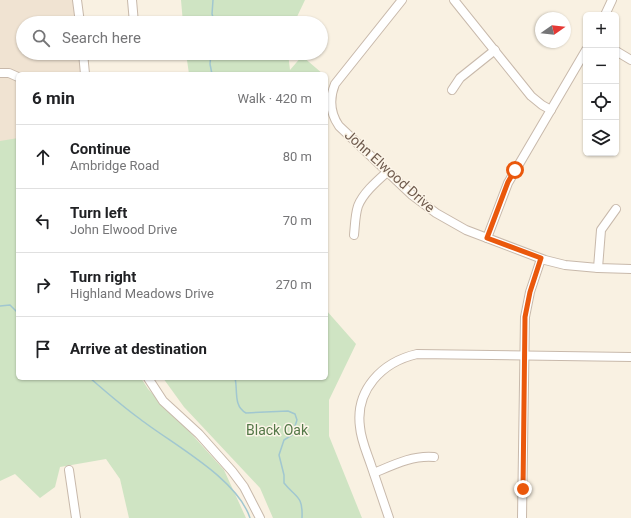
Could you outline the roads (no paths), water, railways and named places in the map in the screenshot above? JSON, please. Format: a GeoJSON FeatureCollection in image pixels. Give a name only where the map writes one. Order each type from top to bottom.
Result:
{"type":"FeatureCollection","features":[{"type":"Feature","properties":{"kind":"street"},"geometry":{"type":"LineString","coordinates":[[77,0],[79,16]]}},
{"type":"Feature","properties":{"kind":"street"},"geometry":{"type":"LineString","coordinates":[[132,0],[133,16]]}},
{"type":"Feature","properties":{"kind":"street","name":"John Elwood Drive"},"geometry":{"type":"LineString","coordinates":[[402,0],[338,79],[331,94],[332,113],[339,126],[412,195],[436,213],[466,230],[541,258],[569,266],[631,269]]}},
{"type":"Feature","properties":{"kind":"street"},"geometry":{"type":"LineString","coordinates":[[454,0],[531,96],[536,101],[551,110]]}},
{"type":"Feature","properties":{"kind":"street"},"geometry":{"type":"LineString","coordinates":[[606,12],[612,0]]}},
{"type":"Feature","properties":{"kind":"street"},"geometry":{"type":"LineString","coordinates":[[452,90],[460,78],[495,50]]}},
{"type":"Feature","properties":{"kind":"street"},"geometry":{"type":"LineString","coordinates":[[619,53],[631,60]]}},
{"type":"Feature","properties":{"kind":"street"},"geometry":{"type":"LineString","coordinates":[[487,238],[508,182],[583,55]]}},
{"type":"Feature","properties":{"kind":"street"},"geometry":{"type":"LineString","coordinates":[[84,60],[85,72]]}},
{"type":"Feature","properties":{"kind":"street"},"geometry":{"type":"LineString","coordinates":[[0,73],[9,73],[16,76]]}},
{"type":"Feature","properties":{"kind":"street"},"geometry":{"type":"LineString","coordinates":[[354,235],[356,216],[360,202],[387,172]]}},
{"type":"Feature","properties":{"kind":"street"},"geometry":{"type":"LineString","coordinates":[[598,268],[601,230],[616,209]]}},
{"type":"Feature","properties":{"kind":"street"},"geometry":{"type":"LineString","coordinates":[[522,518],[526,306],[533,279],[541,258]]}},
{"type":"Feature","properties":{"kind":"street"},"geometry":{"type":"LineString","coordinates":[[389,518],[361,435],[360,426],[360,410],[369,385],[380,372],[388,366],[406,357],[417,354],[631,357]]}},
{"type":"Feature","properties":{"kind":"street"},"geometry":{"type":"LineString","coordinates":[[149,380],[163,401],[199,434],[232,471],[244,487],[260,518]]}},
{"type":"Feature","properties":{"kind":"street"},"geometry":{"type":"LineString","coordinates":[[374,473],[412,458],[434,457]]}},
{"type":"Feature","properties":{"kind":"street"},"geometry":{"type":"LineString","coordinates":[[69,470],[76,518]]}},
{"type":"Feature","properties":{"kind":"waterway"},"geometry":{"type":"LineString","coordinates":[[213,0],[213,16]]}},
{"type":"Feature","properties":{"kind":"waterway"},"geometry":{"type":"LineString","coordinates":[[210,60],[212,72]]}},
{"type":"Feature","properties":{"kind":"waterway"},"geometry":{"type":"LineString","coordinates":[[0,306],[10,305],[16,311]]}},
{"type":"Feature","properties":{"kind":"waterway"},"geometry":{"type":"LineString","coordinates":[[92,380],[133,414],[218,476],[232,489],[243,503],[250,518]]}},
{"type":"Feature","properties":{"kind":"waterway"},"geometry":{"type":"LineString","coordinates":[[235,380],[239,406],[246,413],[288,411],[295,414],[297,420],[292,435],[284,440],[279,455],[284,475],[284,483],[300,501],[302,518]]}},
{"type":"Feature","properties":{"kind":"park label","name":"Black Oak"},"geometry":{"type":"Point","coordinates":[277,430]}}]}
